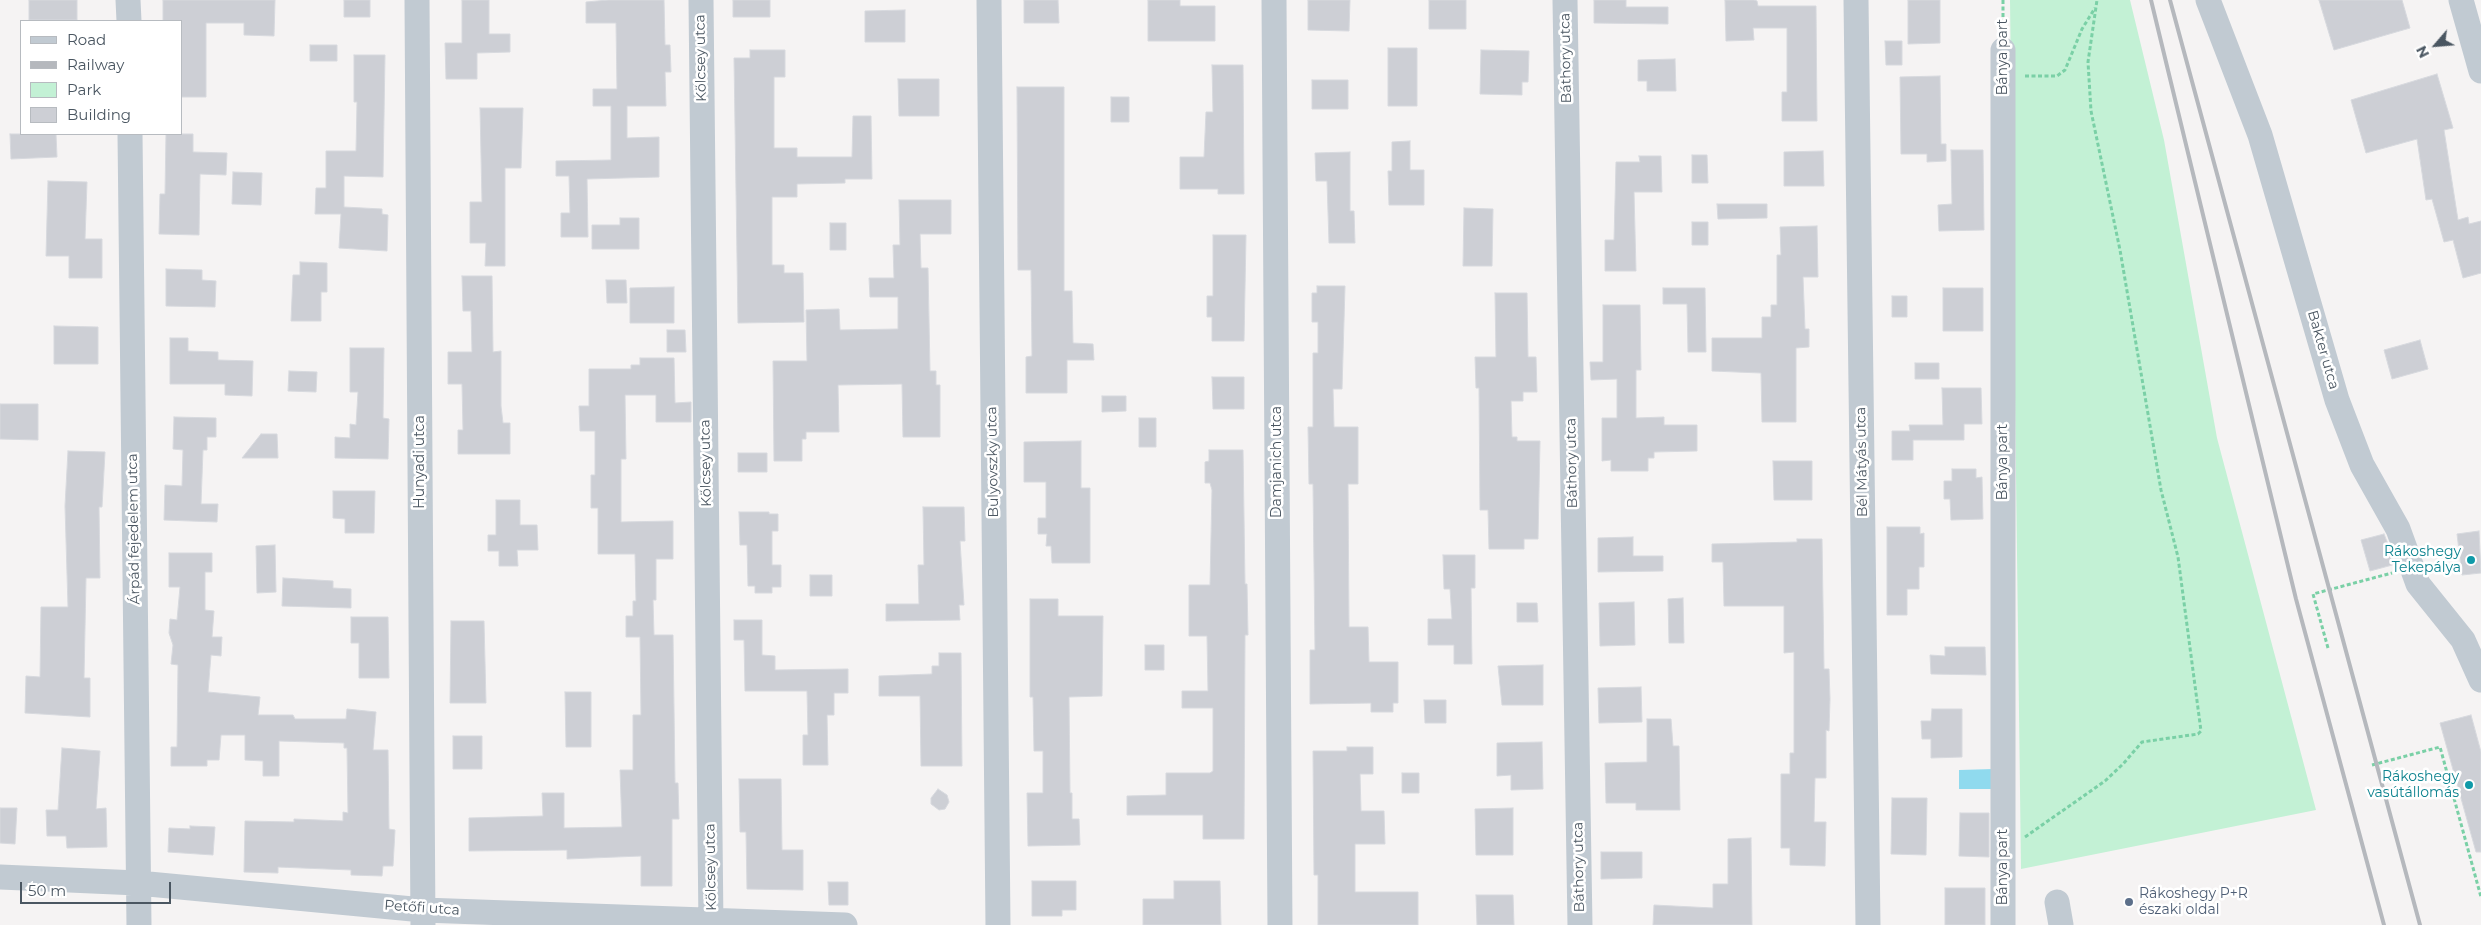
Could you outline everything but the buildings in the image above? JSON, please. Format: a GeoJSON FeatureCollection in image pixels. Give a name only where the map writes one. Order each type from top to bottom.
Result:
{"type":"FeatureCollection","features":[{"type":"Feature","properties":{"kind":"street"},"geometry":{"type":"LineString","coordinates":[[128,0],[128,20]]}},
{"type":"Feature","properties":{"kind":"street","name":"Hunyadi utca"},"geometry":{"type":"LineString","coordinates":[[417,0],[423,917]]}},
{"type":"Feature","properties":{"kind":"street","name":"Kölcsey utca"},"geometry":{"type":"LineString","coordinates":[[701,0],[711,922]]}},
{"type":"Feature","properties":{"kind":"street","name":"Bulyovszky utca"},"geometry":{"type":"LineString","coordinates":[[989,0],[998,925]]}},
{"type":"Feature","properties":{"kind":"street","name":"Damjanich utca"},"geometry":{"type":"LineString","coordinates":[[1274,0],[1280,925]]}},
{"type":"Feature","properties":{"kind":"street","name":"Báthory utca"},"geometry":{"type":"LineString","coordinates":[[1565,0],[1580,925]]}},
{"type":"Feature","properties":{"kind":"street","name":"Bél Mátyás utca"},"geometry":{"type":"LineString","coordinates":[[1856,0],[1868,925]]}},
{"type":"Feature","properties":{"kind":"street","name":"Bakter utca"},"geometry":{"type":"LineString","coordinates":[[2208,0],[2260,135],[2337,400],[2362,465],[2398,529],[2418,584],[2462,640],[2481,680]]}},
{"type":"Feature","properties":{"kind":"street"},"geometry":{"type":"LineString","coordinates":[[2460,0],[2481,71]]}},
{"type":"Feature","properties":{"kind":"street","name":"Bánya part"},"geometry":{"type":"LineString","coordinates":[[2003,59],[2003,925]]}},
{"type":"Feature","properties":{"kind":"street","name":"Árpád fejedelem utca"},"geometry":{"type":"LineString","coordinates":[[130,135],[139,925]]}},
{"type":"Feature","properties":{"kind":"street","name":"Petőfi utca"},"geometry":{"type":"LineString","coordinates":[[0,877],[138,883],[423,917],[845,925]]}},
{"type":"Feature","properties":{"kind":"path","name":"Bánya part"},"geometry":{"type":"LineString","coordinates":[[2003,59],[2004,0]]}},
{"type":"Feature","properties":{"kind":"path"},"geometry":{"type":"LineString","coordinates":[[2003,852],[2105,780],[2123,764],[2142,742],[2198,734],[2201,731],[2178,556],[2161,490],[2120,250],[2091,111],[2088,62],[2097,0]]}},
{"type":"Feature","properties":{"kind":"path"},"geometry":{"type":"LineString","coordinates":[[2003,59],[2028,77],[2057,76],[2065,70],[2078,38],[2096,6]]}},
{"type":"Feature","properties":{"kind":"path"},"geometry":{"type":"LineString","coordinates":[[2328,648],[2313,594],[2412,568]]}},
{"type":"Feature","properties":{"kind":"path"},"geometry":{"type":"LineString","coordinates":[[2372,765],[2440,748],[2481,897]]}},
{"type":"Feature","properties":{"kind":"green space"},"geometry":{"type":"Polygon","coordinates":[[[2010,0],[2130,0],[2164,140],[2217,438],[2316,810],[2021,869],[2010,0]]]}},
{"type":"Feature","properties":{"kind":"water"},"geometry":{"type":"Polygon","coordinates":[[[1994,769],[1994,789],[1959,789],[1959,770],[1994,769]]]}},
{"type":"Feature","properties":{"kind":"railway"},"geometry":{"type":"LineString","coordinates":[[2151,0],[2296,599],[2384,925]]}},
{"type":"Feature","properties":{"kind":"railway"},"geometry":{"type":"LineString","coordinates":[[2170,0],[2420,925]]}},
{"type":"Feature","properties":{"kind":"place","name":"Rákoshegy Tekepálya"},"geometry":{"type":"Point","coordinates":[2471,560]}},
{"type":"Feature","properties":{"kind":"place","name":"Rákoshegy vasútállomás"},"geometry":{"type":"Point","coordinates":[2469,785]}},
{"type":"Feature","properties":{"kind":"place","name":"Rákoshegy P+R északi oldal"},"geometry":{"type":"Point","coordinates":[2129,902]}}]}
